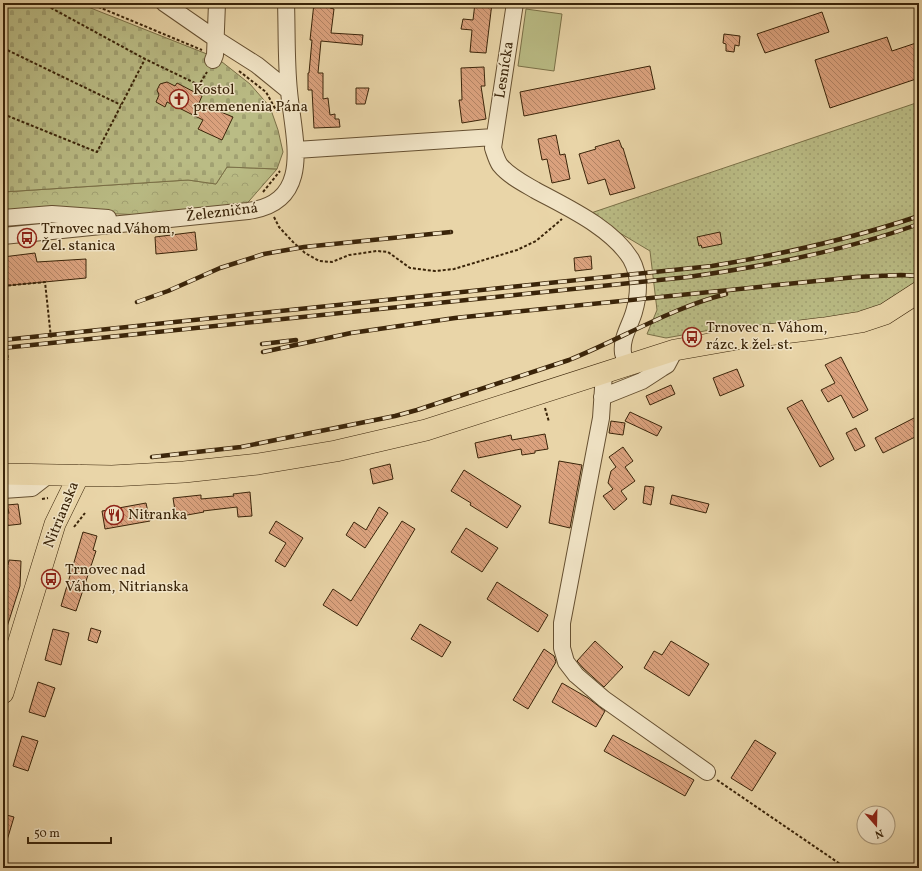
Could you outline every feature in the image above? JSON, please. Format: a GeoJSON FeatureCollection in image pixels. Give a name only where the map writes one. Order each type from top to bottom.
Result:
{"type":"FeatureCollection","features":[{"type":"Feature","properties":{"kind":"main road"},"geometry":{"type":"LineString","coordinates":[[3,474],[112,476],[219,469],[336,451],[426,430],[604,373],[627,364],[675,350],[736,338],[824,328],[861,322],[885,314],[919,292]]}},
{"type":"Feature","properties":{"kind":"main road","name":"Nitrianska"},"geometry":{"type":"LineString","coordinates":[[3,693],[55,524],[79,475]]}},
{"type":"Feature","properties":{"kind":"street"},"geometry":{"type":"LineString","coordinates":[[164,3],[257,65],[288,91]]}},
{"type":"Feature","properties":{"kind":"street"},"geometry":{"type":"LineString","coordinates":[[214,58],[217,3]]}},
{"type":"Feature","properties":{"kind":"street","name":"Železničná"},"geometry":{"type":"LineString","coordinates":[[3,236],[248,211],[269,206],[279,201],[290,184],[294,173],[296,150],[288,91],[286,3]]}},
{"type":"Feature","properties":{"kind":"street","name":"Lesnícka"},"geometry":{"type":"LineString","coordinates":[[515,3],[493,148],[499,164],[508,174],[600,229],[617,242],[626,252],[634,267],[638,283],[634,313],[628,325],[623,343],[623,353],[627,364]]}},
{"type":"Feature","properties":{"kind":"street"},"geometry":{"type":"LineString","coordinates":[[296,150],[494,137]]}},
{"type":"Feature","properties":{"kind":"street","name":"Železničná"},"geometry":{"type":"LineString","coordinates":[[3,218],[52,214],[155,221]]}},
{"type":"Feature","properties":{"kind":"street"},"geometry":{"type":"LineString","coordinates":[[602,397],[642,381],[667,365],[675,350]]}},
{"type":"Feature","properties":{"kind":"street"},"geometry":{"type":"LineString","coordinates":[[604,373],[601,418],[562,624],[562,648],[566,662],[576,675],[604,699],[706,772]]}},
{"type":"Feature","properties":{"kind":"street"},"geometry":{"type":"LineString","coordinates":[[3,490],[32,488],[50,474]]}},
{"type":"Feature","properties":{"kind":"path"},"geometry":{"type":"LineString","coordinates":[[3,10],[8,3]]}},
{"type":"Feature","properties":{"kind":"path"},"geometry":{"type":"LineString","coordinates":[[42,3],[145,59],[199,85],[214,58],[89,3]]}},
{"type":"Feature","properties":{"kind":"path"},"geometry":{"type":"LineString","coordinates":[[3,48],[121,105]]}},
{"type":"Feature","properties":{"kind":"path"},"geometry":{"type":"LineString","coordinates":[[3,114],[97,152],[145,59]]}},
{"type":"Feature","properties":{"kind":"path"},"geometry":{"type":"LineString","coordinates":[[238,70],[266,92],[278,114]]}},
{"type":"Feature","properties":{"kind":"path"},"geometry":{"type":"LineString","coordinates":[[248,211],[280,171]]}},
{"type":"Feature","properties":{"kind":"path"},"geometry":{"type":"LineString","coordinates":[[269,206],[279,227],[305,253],[319,260],[332,262],[350,255],[377,251],[388,252],[410,268],[434,271],[454,269],[518,250],[536,241],[550,231],[570,210]]}},
{"type":"Feature","properties":{"kind":"path"},"geometry":{"type":"LineString","coordinates":[[3,286],[45,282],[51,338]]}},
{"type":"Feature","properties":{"kind":"path"},"geometry":{"type":"LineString","coordinates":[[3,315],[8,360]]}},
{"type":"Feature","properties":{"kind":"path"},"geometry":{"type":"LineString","coordinates":[[544,403],[549,422]]}},
{"type":"Feature","properties":{"kind":"path"},"geometry":{"type":"LineString","coordinates":[[74,527],[85,513]]}},
{"type":"Feature","properties":{"kind":"path"},"geometry":{"type":"LineString","coordinates":[[706,772],[846,868]]}},
{"type":"Feature","properties":{"kind":"green space"},"geometry":{"type":"Polygon","coordinates":[[[3,3],[78,3],[217,58],[250,84],[270,107],[278,130],[283,152],[277,169],[227,167],[216,184],[188,180],[3,192],[3,3]]]}},
{"type":"Feature","properties":{"kind":"green space"},"geometry":{"type":"Polygon","coordinates":[[[526,9],[562,14],[554,71],[518,66],[526,9]]]}},
{"type":"Feature","properties":{"kind":"green space"},"geometry":{"type":"Polygon","coordinates":[[[919,102],[919,280],[892,302],[825,323],[721,328],[666,338],[647,334],[657,310],[650,251],[588,214],[919,102]]]}},
{"type":"Feature","properties":{"kind":"green space"},"geometry":{"type":"Polygon","coordinates":[[[227,167],[277,169],[243,208],[143,215],[52,211],[3,213],[3,192],[188,180],[216,184],[227,167]]]}},
{"type":"Feature","properties":{"kind":"building"},"geometry":{"type":"Polygon","coordinates":[[[314,3],[330,3],[330,8],[334,9],[331,33],[363,35],[362,45],[321,41],[318,73],[323,73],[323,99],[328,98],[330,115],[335,114],[335,119],[339,119],[340,127],[314,128],[312,90],[308,90],[308,73],[314,3]]]}},
{"type":"Feature","properties":{"kind":"building"},"geometry":{"type":"Polygon","coordinates":[[[475,3],[492,3],[486,53],[470,52],[472,30],[461,29],[463,19],[473,20],[475,3]]]}},
{"type":"Feature","properties":{"kind":"building"},"geometry":{"type":"Polygon","coordinates":[[[822,12],[829,32],[765,53],[757,34],[822,12]]]}},
{"type":"Feature","properties":{"kind":"building"},"geometry":{"type":"Polygon","coordinates":[[[724,34],[740,36],[739,46],[735,45],[734,52],[726,51],[726,44],[723,43],[724,34]]]}},
{"type":"Feature","properties":{"kind":"building"},"geometry":{"type":"Polygon","coordinates":[[[887,37],[892,51],[919,42],[919,78],[830,108],[815,60],[887,37]]]}},
{"type":"Feature","properties":{"kind":"building"},"geometry":{"type":"Polygon","coordinates":[[[650,66],[655,89],[524,116],[520,92],[650,66]]]}},
{"type":"Feature","properties":{"kind":"building"},"geometry":{"type":"Polygon","coordinates":[[[484,67],[485,86],[481,86],[486,119],[462,123],[459,100],[462,100],[461,68],[484,67]]]}},
{"type":"Feature","properties":{"kind":"building"},"geometry":{"type":"Polygon","coordinates":[[[167,82],[175,86],[177,83],[202,96],[199,103],[233,117],[222,140],[198,129],[203,120],[167,102],[165,107],[156,102],[159,95],[157,90],[160,84],[167,82]]]}},
{"type":"Feature","properties":{"kind":"building"},"geometry":{"type":"Polygon","coordinates":[[[356,88],[369,88],[365,104],[356,104],[356,88]]]}},
{"type":"Feature","properties":{"kind":"building"},"geometry":{"type":"Polygon","coordinates":[[[556,135],[560,155],[565,154],[570,179],[552,183],[547,159],[542,160],[538,139],[556,135]]]}},
{"type":"Feature","properties":{"kind":"building"},"geometry":{"type":"Polygon","coordinates":[[[619,140],[623,148],[635,188],[610,195],[605,179],[588,184],[579,154],[596,149],[595,147],[619,140]]]}},
{"type":"Feature","properties":{"kind":"building"},"geometry":{"type":"Polygon","coordinates":[[[195,232],[197,250],[156,254],[155,237],[195,232]]]}},
{"type":"Feature","properties":{"kind":"building"},"geometry":{"type":"Polygon","coordinates":[[[720,232],[722,244],[702,248],[701,245],[699,246],[697,237],[720,232]]]}},
{"type":"Feature","properties":{"kind":"building"},"geometry":{"type":"Polygon","coordinates":[[[35,253],[37,262],[86,259],[86,278],[3,286],[3,257],[35,253]]]}},
{"type":"Feature","properties":{"kind":"building"},"geometry":{"type":"Polygon","coordinates":[[[591,256],[592,269],[575,271],[574,258],[591,256]]]}},
{"type":"Feature","properties":{"kind":"building"},"geometry":{"type":"Polygon","coordinates":[[[841,357],[868,410],[853,418],[841,395],[828,402],[821,390],[835,383],[825,365],[841,357]]]}},
{"type":"Feature","properties":{"kind":"building"},"geometry":{"type":"Polygon","coordinates":[[[737,369],[744,386],[720,396],[713,378],[737,369]]]}},
{"type":"Feature","properties":{"kind":"building"},"geometry":{"type":"Polygon","coordinates":[[[671,385],[675,394],[650,405],[646,396],[671,385]]]}},
{"type":"Feature","properties":{"kind":"building"},"geometry":{"type":"Polygon","coordinates":[[[802,400],[834,459],[820,467],[787,408],[802,400]]]}},
{"type":"Feature","properties":{"kind":"building"},"geometry":{"type":"Polygon","coordinates":[[[630,412],[662,427],[657,436],[625,421],[630,412]]]}},
{"type":"Feature","properties":{"kind":"building"},"geometry":{"type":"Polygon","coordinates":[[[914,418],[919,428],[919,435],[883,453],[875,438],[914,418]]]}},
{"type":"Feature","properties":{"kind":"building"},"geometry":{"type":"Polygon","coordinates":[[[611,421],[625,423],[623,435],[609,433],[611,421]]]}},
{"type":"Feature","properties":{"kind":"building"},"geometry":{"type":"Polygon","coordinates":[[[856,428],[865,446],[855,451],[846,433],[856,428]]]}},
{"type":"Feature","properties":{"kind":"building"},"geometry":{"type":"Polygon","coordinates":[[[545,434],[548,449],[522,455],[521,449],[478,458],[475,443],[511,435],[512,440],[545,434]]]}},
{"type":"Feature","properties":{"kind":"building"},"geometry":{"type":"Polygon","coordinates":[[[623,447],[633,461],[625,467],[635,481],[621,491],[627,499],[614,510],[603,496],[613,489],[608,483],[611,471],[616,467],[609,457],[623,447]]]}},
{"type":"Feature","properties":{"kind":"building"},"geometry":{"type":"Polygon","coordinates":[[[559,461],[582,465],[570,528],[549,523],[559,461]]]}},
{"type":"Feature","properties":{"kind":"building"},"geometry":{"type":"Polygon","coordinates":[[[390,464],[393,479],[373,484],[370,469],[390,464]]]}},
{"type":"Feature","properties":{"kind":"building"},"geometry":{"type":"Polygon","coordinates":[[[464,470],[521,506],[507,528],[470,505],[471,503],[451,491],[464,470]]]}},
{"type":"Feature","properties":{"kind":"building"},"geometry":{"type":"Polygon","coordinates":[[[645,486],[654,487],[651,505],[643,503],[645,486]]]}},
{"type":"Feature","properties":{"kind":"building"},"geometry":{"type":"Polygon","coordinates":[[[250,492],[252,516],[238,517],[237,507],[203,511],[204,512],[176,517],[173,498],[201,495],[201,499],[234,496],[233,494],[250,492]]]}},
{"type":"Feature","properties":{"kind":"building"},"geometry":{"type":"Polygon","coordinates":[[[672,495],[709,504],[706,513],[670,504],[672,495]]]}},
{"type":"Feature","properties":{"kind":"building"},"geometry":{"type":"Polygon","coordinates":[[[146,503],[150,521],[105,529],[102,511],[146,503]]]}},
{"type":"Feature","properties":{"kind":"building"},"geometry":{"type":"Polygon","coordinates":[[[18,504],[21,524],[3,526],[3,514],[9,513],[7,505],[18,504]]]}},
{"type":"Feature","properties":{"kind":"building"},"geometry":{"type":"Polygon","coordinates":[[[379,507],[388,513],[365,548],[346,535],[354,522],[366,530],[379,507]]]}},
{"type":"Feature","properties":{"kind":"building"},"geometry":{"type":"Polygon","coordinates":[[[276,521],[303,538],[285,567],[275,561],[286,543],[269,533],[276,521]]]}},
{"type":"Feature","properties":{"kind":"building"},"geometry":{"type":"Polygon","coordinates":[[[402,521],[415,529],[357,626],[323,605],[333,589],[351,601],[402,521]]]}},
{"type":"Feature","properties":{"kind":"building"},"geometry":{"type":"Polygon","coordinates":[[[466,528],[498,548],[482,572],[451,552],[466,528]]]}},
{"type":"Feature","properties":{"kind":"building"},"geometry":{"type":"Polygon","coordinates":[[[83,532],[97,536],[93,550],[96,551],[76,611],[61,606],[83,532]]]}},
{"type":"Feature","properties":{"kind":"building"},"geometry":{"type":"Polygon","coordinates":[[[9,560],[21,561],[20,586],[6,630],[3,629],[3,565],[8,565],[9,560]]]}},
{"type":"Feature","properties":{"kind":"building"},"geometry":{"type":"Polygon","coordinates":[[[497,582],[548,615],[538,632],[487,599],[497,582]]]}},
{"type":"Feature","properties":{"kind":"building"},"geometry":{"type":"Polygon","coordinates":[[[420,624],[451,642],[442,657],[411,639],[420,624]]]}},
{"type":"Feature","properties":{"kind":"building"},"geometry":{"type":"Polygon","coordinates":[[[91,628],[101,631],[97,643],[88,640],[91,628]]]}},
{"type":"Feature","properties":{"kind":"building"},"geometry":{"type":"Polygon","coordinates":[[[53,629],[69,633],[61,665],[45,660],[53,629]]]}},
{"type":"Feature","properties":{"kind":"building"},"geometry":{"type":"Polygon","coordinates":[[[595,641],[623,667],[604,687],[577,661],[595,641]]]}},
{"type":"Feature","properties":{"kind":"building"},"geometry":{"type":"Polygon","coordinates":[[[671,641],[709,664],[689,696],[644,668],[654,651],[662,655],[671,641]]]}},
{"type":"Feature","properties":{"kind":"building"},"geometry":{"type":"Polygon","coordinates":[[[544,649],[554,656],[556,662],[528,709],[513,700],[544,649]]]}},
{"type":"Feature","properties":{"kind":"building"},"geometry":{"type":"Polygon","coordinates":[[[38,682],[55,688],[45,717],[29,712],[38,682]]]}},
{"type":"Feature","properties":{"kind":"building"},"geometry":{"type":"Polygon","coordinates":[[[562,683],[588,698],[605,711],[596,727],[552,702],[562,683]]]}},
{"type":"Feature","properties":{"kind":"building"},"geometry":{"type":"Polygon","coordinates":[[[613,735],[694,780],[685,796],[604,751],[613,735]]]}},
{"type":"Feature","properties":{"kind":"building"},"geometry":{"type":"Polygon","coordinates":[[[22,736],[38,741],[28,771],[13,766],[22,736]]]}},
{"type":"Feature","properties":{"kind":"building"},"geometry":{"type":"Polygon","coordinates":[[[755,740],[776,753],[752,791],[731,778],[755,740]]]}},
{"type":"Feature","properties":{"kind":"building"},"geometry":{"type":"Polygon","coordinates":[[[3,814],[14,817],[5,847],[3,847],[3,814]]]}},
{"type":"Feature","properties":{"kind":"railway"},"geometry":{"type":"LineString","coordinates":[[3,340],[712,266],[817,245],[868,232],[919,216]]}},
{"type":"Feature","properties":{"kind":"railway"},"geometry":{"type":"LineString","coordinates":[[3,348],[688,277],[776,263],[834,250],[891,234],[919,224]]}},
{"type":"Feature","properties":{"kind":"railway"},"geometry":{"type":"LineString","coordinates":[[137,302],[168,291],[220,268],[264,254],[304,247],[451,232]]}},
{"type":"Feature","properties":{"kind":"railway"},"geometry":{"type":"LineString","coordinates":[[263,352],[351,333],[455,318],[856,277],[901,275],[919,276]]}},
{"type":"Feature","properties":{"kind":"railway"},"geometry":{"type":"LineString","coordinates":[[152,457],[241,447],[395,416],[417,410],[569,360],[666,315],[726,294]]}},
{"type":"Feature","properties":{"kind":"railway"},"geometry":{"type":"LineString","coordinates":[[262,344],[296,340]]}},
{"type":"Feature","properties":{"kind":"place","name":"Kostol premenenia Pána"},"geometry":{"type":"Point","coordinates":[179,99]}},
{"type":"Feature","properties":{"kind":"place","name":"Trnovec nad Váhom, Žel. stanica"},"geometry":{"type":"Point","coordinates":[27,238]}},
{"type":"Feature","properties":{"kind":"place","name":"Trnovec n. Váhom, rázc. k žel. st."},"geometry":{"type":"Point","coordinates":[692,337]}},
{"type":"Feature","properties":{"kind":"place","name":"Nitranka"},"geometry":{"type":"Point","coordinates":[114,515]}},
{"type":"Feature","properties":{"kind":"place","name":"Trnovec nad Váhom, Nitrianska"},"geometry":{"type":"Point","coordinates":[51,579]}}]}
